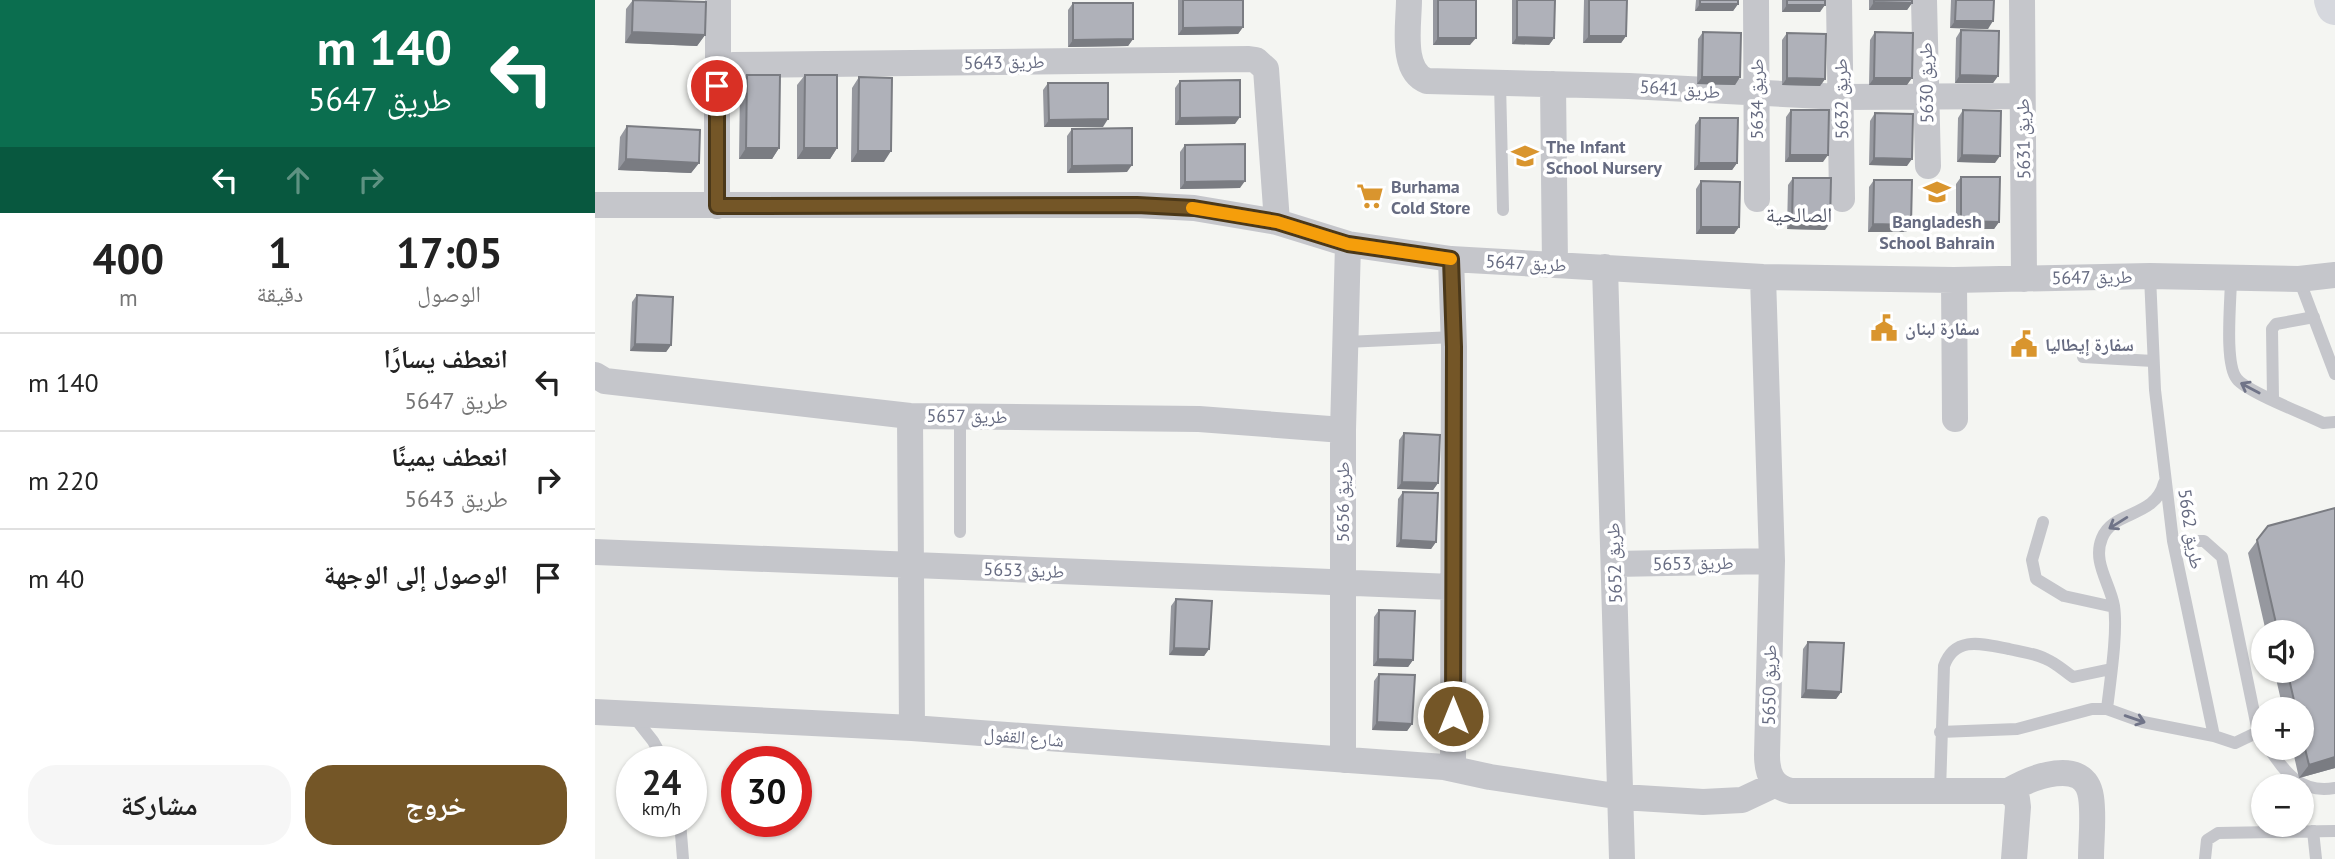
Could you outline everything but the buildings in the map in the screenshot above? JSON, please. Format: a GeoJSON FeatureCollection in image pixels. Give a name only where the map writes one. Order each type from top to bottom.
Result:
{"type":"FeatureCollection","features":[{"type":"Feature","properties":{"kind":"main road"},"geometry":{"type":"LineString","coordinates":[[2333,0],[2335,6]]}},
{"type":"Feature","properties":{"kind":"street"},"geometry":{"type":"LineString","coordinates":[[717,206],[718,0]]}},
{"type":"Feature","properties":{"kind":"street","name":"طريق 5641"},"geometry":{"type":"LineString","coordinates":[[1409,0],[1409,60],[1414,73],[1427,81],[1841,97],[2022,96]]}},
{"type":"Feature","properties":{"kind":"street","name":"طريق 5634"},"geometry":{"type":"LineString","coordinates":[[1756,0],[1757,199]]}},
{"type":"Feature","properties":{"kind":"street","name":"طريق 5632"},"geometry":{"type":"LineString","coordinates":[[1839,0],[1842,199]]}},
{"type":"Feature","properties":{"kind":"street","name":"طريق 5630"},"geometry":{"type":"LineString","coordinates":[[1924,0],[1928,166]]}},
{"type":"Feature","properties":{"kind":"street","name":"طريق 5631"},"geometry":{"type":"LineString","coordinates":[[2022,0],[2024,279]]}},
{"type":"Feature","properties":{"kind":"street","name":"طريق 5643"},"geometry":{"type":"LineString","coordinates":[[718,79],[726,69],[742,65],[1256,60],[1266,69],[1268,77],[1277,222]]}},
{"type":"Feature","properties":{"kind":"street"},"geometry":{"type":"LineString","coordinates":[[1553,84],[1555,265]]}},
{"type":"Feature","properties":{"kind":"street","name":"طريق 5647"},"geometry":{"type":"LineString","coordinates":[[595,205],[1137,205],[1194,208],[1277,222],[1348,244],[1451,259],[1763,277],[1954,280],[2150,276],[2299,279],[2335,275]]}},
{"type":"Feature","properties":{"kind":"street","name":"طريق 5656"},"geometry":{"type":"LineString","coordinates":[[1343,760],[1343,430],[1348,244]]}},
{"type":"Feature","properties":{"kind":"street"},"geometry":{"type":"LineString","coordinates":[[1451,259],[1454,337],[1453,768]]}},
{"type":"Feature","properties":{"kind":"street","name":"طريق 5652"},"geometry":{"type":"LineString","coordinates":[[1605,267],[1622,859]]}},
{"type":"Feature","properties":{"kind":"street","name":"طريق 5650"},"geometry":{"type":"LineString","coordinates":[[1763,277],[1772,561],[1767,768],[1776,784]]}},
{"type":"Feature","properties":{"kind":"street"},"geometry":{"type":"LineString","coordinates":[[1954,280],[1955,419]]}},
{"type":"Feature","properties":{"kind":"street","name":"طريق 5657"},"geometry":{"type":"LineString","coordinates":[[595,375],[605,381],[910,416],[1199,419],[1343,430]]}},
{"type":"Feature","properties":{"kind":"street"},"geometry":{"type":"LineString","coordinates":[[910,416],[912,728]]}},
{"type":"Feature","properties":{"kind":"street","name":"طريق 5653"},"geometry":{"type":"LineString","coordinates":[[595,552],[1452,587]]}},
{"type":"Feature","properties":{"kind":"street","name":"طريق 5653"},"geometry":{"type":"LineString","coordinates":[[1614,564],[1772,561]]}},
{"type":"Feature","properties":{"kind":"street","name":"شارع القفول"},"geometry":{"type":"LineString","coordinates":[[595,712],[912,728],[1453,768],[1490,777],[1622,797],[1734,801],[1750,797],[1776,784]]}},
{"type":"Feature","properties":{"kind":"street"},"geometry":{"type":"LineString","coordinates":[[1776,784],[1791,790],[2008,791],[2039,774],[2071,773],[2088,786],[2091,797],[2091,859]]}},
{"type":"Feature","properties":{"kind":"street"},"geometry":{"type":"LineString","coordinates":[[2008,791],[2017,799],[2018,807],[2014,859]]}},
{"type":"Feature","properties":{"kind":"lane"},"geometry":{"type":"LineString","coordinates":[[1500,83],[1503,210]]}},
{"type":"Feature","properties":{"kind":"lane","name":"طريق 5662"},"geometry":{"type":"LineString","coordinates":[[2150,276],[2153,361],[2173,541],[2214,736]]}},
{"type":"Feature","properties":{"kind":"lane"},"geometry":{"type":"LineString","coordinates":[[2231,278],[2232,371],[2241,383],[2273,399],[2323,423],[2335,422]]}},
{"type":"Feature","properties":{"kind":"lane"},"geometry":{"type":"LineString","coordinates":[[2299,279],[2335,374]]}},
{"type":"Feature","properties":{"kind":"lane"},"geometry":{"type":"LineString","coordinates":[[2273,399],[2272,329],[2276,324],[2314,317]]}},
{"type":"Feature","properties":{"kind":"lane"},"geometry":{"type":"LineString","coordinates":[[1346,342],[1454,337]]}},
{"type":"Feature","properties":{"kind":"lane"},"geometry":{"type":"LineString","coordinates":[[2083,357],[2153,361]]}},
{"type":"Feature","properties":{"kind":"lane"},"geometry":{"type":"LineString","coordinates":[[960,416],[960,532]]}},
{"type":"Feature","properties":{"kind":"lane"},"geometry":{"type":"LineString","coordinates":[[2107,709],[2114,607],[2098,558],[2101,540],[2110,527],[2154,503],[2165,479]]}},
{"type":"Feature","properties":{"kind":"lane"},"geometry":{"type":"LineString","coordinates":[[2043,522],[2032,560],[2036,579],[2064,596],[2114,607]]}},
{"type":"Feature","properties":{"kind":"lane"},"geometry":{"type":"LineString","coordinates":[[2173,541],[2204,541],[2222,557],[2252,697]]}},
{"type":"Feature","properties":{"kind":"lane"},"geometry":{"type":"LineString","coordinates":[[1940,791],[1944,666],[1951,652],[1967,643],[2042,657],[2073,677],[2111,669]]}},
{"type":"Feature","properties":{"kind":"lane"},"geometry":{"type":"LineString","coordinates":[[1941,732],[2017,729],[2092,709],[2107,709],[2143,723],[2214,736],[2235,743],[2251,739]]}},
{"type":"Feature","properties":{"kind":"lane"},"geometry":{"type":"LineString","coordinates":[[631,714],[656,746]]}},
{"type":"Feature","properties":{"kind":"lane"},"geometry":{"type":"LineString","coordinates":[[2277,760],[2287,774],[2301,785],[2321,790],[2335,788]]}},
{"type":"Feature","properties":{"kind":"lane"},"geometry":{"type":"LineString","coordinates":[[2314,831],[2335,831]]}},
{"type":"Feature","properties":{"kind":"lane"},"geometry":{"type":"LineString","coordinates":[[2205,859],[2207,840],[2218,833],[2251,832]]}},
{"type":"Feature","properties":{"kind":"lane"},"geometry":{"type":"LineString","coordinates":[[681,837],[683,859]]}},
{"type":"Feature","properties":{"kind":"lane"},"geometry":{"type":"LineString","coordinates":[[2314,837],[2316,859]]}},
{"type":"Feature","properties":{"kind":"slow traffic"},"geometry":{"type":"LineString","coordinates":[[1192,208],[1277,222],[1348,244],[1451,259]]}},
{"type":"Feature","properties":{"kind":"place","name":"The Infant School Nursery"},"geometry":{"type":"Point","coordinates":[1525,156]}},
{"type":"Feature","properties":{"kind":"place","name":"Bangladesh School Bahrain"},"geometry":{"type":"Point","coordinates":[1937,192]}},
{"type":"Feature","properties":{"kind":"place","name":"Burhama Cold Store"},"geometry":{"type":"Point","coordinates":[1370,196]}},
{"type":"Feature","properties":{"kind":"place","name":"سفارة لبنان"},"geometry":{"type":"Point","coordinates":[1884,328]}},
{"type":"Feature","properties":{"kind":"place","name":"سفارة إيطاليا"},"geometry":{"type":"Point","coordinates":[2024,344]}},
{"type":"Feature","properties":{"kind":"district","name":"الصالحية"},"geometry":{"type":"Point","coordinates":[1799,214]}},
{"type":"Feature","properties":{"kind":"route"},"geometry":{"type":"LineString","coordinates":[[717,86],[717,206],[1137,205],[1194,208],[1277,222],[1348,244],[1451,259],[1454,347],[1453,716]]}}]}
